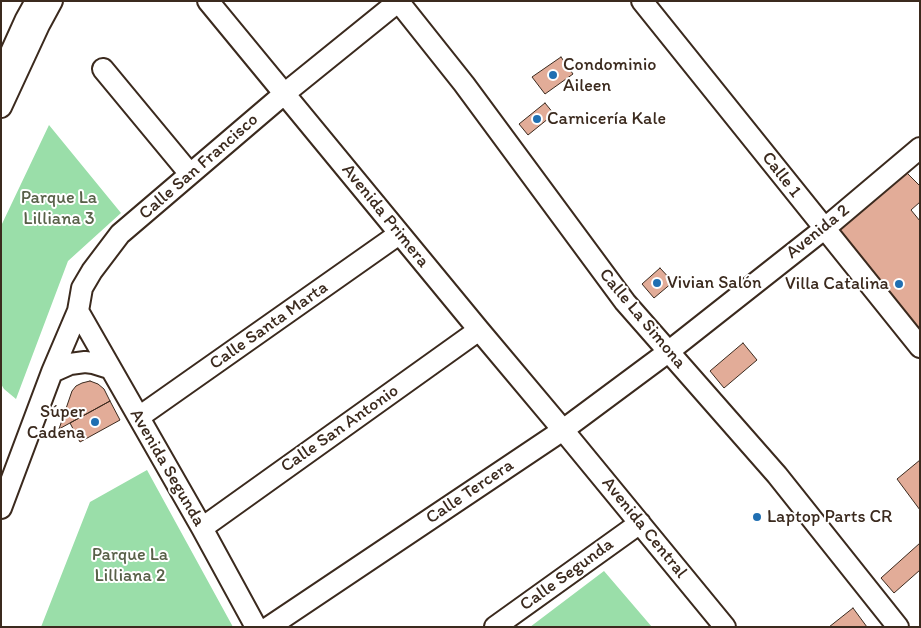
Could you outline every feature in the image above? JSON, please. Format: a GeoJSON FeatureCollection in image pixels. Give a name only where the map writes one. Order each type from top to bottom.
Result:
{"type":"FeatureCollection","features":[{"type":"Feature","properties":{"kind":"street"},"geometry":{"type":"LineString","coordinates":[[1,74],[26,18],[36,1]]}},
{"type":"Feature","properties":{"kind":"street"},"geometry":{"type":"LineString","coordinates":[[1,107],[52,1]]}},
{"type":"Feature","properties":{"kind":"street","name":"Avenida Primera"},"geometry":{"type":"LineString","coordinates":[[208,1],[563,430]]}},
{"type":"Feature","properties":{"kind":"street","name":"Calle San Francisco"},"geometry":{"type":"LineString","coordinates":[[1,508],[52,372],[78,311],[82,288],[92,271],[120,234],[284,94],[398,1]]}},
{"type":"Feature","properties":{"kind":"street","name":"Calle La Simona"},"geometry":{"type":"LineString","coordinates":[[398,1],[464,84],[625,302],[777,475],[898,627]]}},
{"type":"Feature","properties":{"kind":"street","name":"Calle 1"},"geometry":{"type":"LineString","coordinates":[[642,1],[920,347]]}},
{"type":"Feature","properties":{"kind":"street"},"geometry":{"type":"LineString","coordinates":[[103,69],[190,174]]}},
{"type":"Feature","properties":{"kind":"street","name":"Avenida 2"},"geometry":{"type":"LineString","coordinates":[[668,352],[824,229],[920,148]]}},
{"type":"Feature","properties":{"kind":"street","name":"Calle Santa Marta"},"geometry":{"type":"LineString","coordinates":[[139,418],[399,234]]}},
{"type":"Feature","properties":{"kind":"street","name":"Avenida Segunda"},"geometry":{"type":"LineString","coordinates":[[78,311],[202,528],[256,627]]}},
{"type":"Feature","properties":{"kind":"street","name":"Calle San Antonio"},"geometry":{"type":"LineString","coordinates":[[202,528],[479,330]]}},
{"type":"Feature","properties":{"kind":"street","name":"Calle Tercera"},"geometry":{"type":"LineString","coordinates":[[269,627],[563,430],[668,352]]}},
{"type":"Feature","properties":{"kind":"street"},"geometry":{"type":"LineString","coordinates":[[52,372],[70,364],[84,362],[110,368]]}},
{"type":"Feature","properties":{"kind":"street","name":"Avenida Central"},"geometry":{"type":"LineString","coordinates":[[563,430],[640,522],[718,624]]}},
{"type":"Feature","properties":{"kind":"street","name":"Calle Segunda"},"geometry":{"type":"LineString","coordinates":[[495,627],[640,522]]}},
{"type":"Feature","properties":{"kind":"green space","name":"Parque La Lilliana 3"},"geometry":{"type":"Polygon","coordinates":[[[49,125],[121,213],[68,261],[16,399],[1,384],[1,226],[49,125]]]}},
{"type":"Feature","properties":{"kind":"green space","name":"Parque La Lilliana 2"},"geometry":{"type":"Polygon","coordinates":[[[147,470],[233,627],[41,627],[90,502],[147,470]]]}},
{"type":"Feature","properties":{"kind":"green space"},"geometry":{"type":"Polygon","coordinates":[[[604,571],[652,627],[530,627],[604,571]]]}},
{"type":"Feature","properties":{"kind":"building","name":"Condominio Aileen"},"geometry":{"type":"Polygon","coordinates":[[[561,57],[573,74],[545,94],[532,77],[561,57]]]}},
{"type":"Feature","properties":{"kind":"building","name":"Carnicería Kale"},"geometry":{"type":"Polygon","coordinates":[[[545,103],[554,114],[528,135],[519,124],[545,103]]]}},
{"type":"Feature","properties":{"kind":"building","name":"Villa Catalina"},"geometry":{"type":"Polygon","coordinates":[[[903,169],[920,186],[920,202],[911,210],[920,221],[920,337],[836,231],[903,169]]]}},
{"type":"Feature","properties":{"kind":"building","name":"Vivian Salón"},"geometry":{"type":"Polygon","coordinates":[[[660,268],[673,282],[654,298],[642,284],[660,268]]]}},
{"type":"Feature","properties":{"kind":"building"},"geometry":{"type":"Polygon","coordinates":[[[743,343],[757,360],[724,388],[710,371],[743,343]]]}},
{"type":"Feature","properties":{"kind":"building"},"geometry":{"type":"Polygon","coordinates":[[[90,381],[104,389],[110,401],[59,429],[72,391],[76,386],[90,381]]]}},
{"type":"Feature","properties":{"kind":"building","name":"Súper Cadena"},"geometry":{"type":"Polygon","coordinates":[[[110,401],[120,420],[80,442],[70,423],[110,401]]]}},
{"type":"Feature","properties":{"kind":"building"},"geometry":{"type":"Polygon","coordinates":[[[920,460],[920,510],[897,479],[920,460]]]}},
{"type":"Feature","properties":{"kind":"building"},"geometry":{"type":"Polygon","coordinates":[[[920,543],[920,570],[894,593],[881,578],[920,543]]]}},
{"type":"Feature","properties":{"kind":"building"},"geometry":{"type":"Polygon","coordinates":[[[853,608],[867,627],[829,627],[853,608]]]}},
{"type":"Feature","properties":{"kind":"place","name":"Condominio Aileen"},"geometry":{"type":"Point","coordinates":[553,75]}},
{"type":"Feature","properties":{"kind":"place","name":"Carnicería Kale"},"geometry":{"type":"Point","coordinates":[537,119]}},
{"type":"Feature","properties":{"kind":"place","name":"Vivian Salón"},"geometry":{"type":"Point","coordinates":[657,283]}},
{"type":"Feature","properties":{"kind":"place","name":"Villa Catalina"},"geometry":{"type":"Point","coordinates":[899,284]}},
{"type":"Feature","properties":{"kind":"place","name":"Súper Cadena"},"geometry":{"type":"Point","coordinates":[95,422]}},
{"type":"Feature","properties":{"kind":"place","name":"Laptop Parts CR"},"geometry":{"type":"Point","coordinates":[757,517]}}]}
